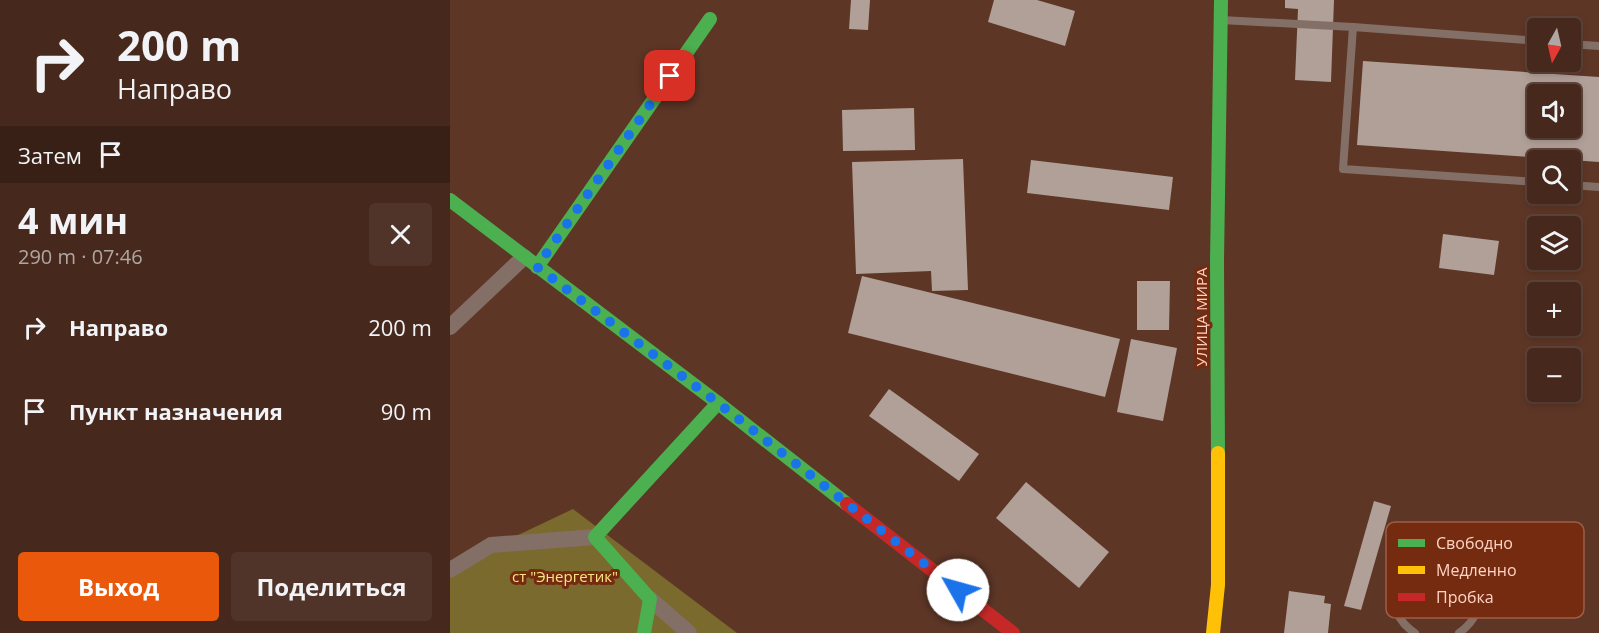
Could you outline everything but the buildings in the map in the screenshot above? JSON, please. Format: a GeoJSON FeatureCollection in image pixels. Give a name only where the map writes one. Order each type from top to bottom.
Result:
{"type":"FeatureCollection","features":[{"type":"Feature","properties":{"kind":"street","name":"УЛИЦА МИРА"},"geometry":{"type":"LineString","coordinates":[[1213,633],[1218,585],[1217,261],[1221,0]]}},
{"type":"Feature","properties":{"kind":"street"},"geometry":{"type":"LineString","coordinates":[[450,327],[530,262],[710,19]]}},
{"type":"Feature","properties":{"kind":"street"},"geometry":{"type":"LineString","coordinates":[[450,200],[718,403],[1013,633]]}},
{"type":"Feature","properties":{"kind":"street"},"geometry":{"type":"LineString","coordinates":[[450,570],[491,545],[595,537],[718,403]]}},
{"type":"Feature","properties":{"kind":"street"},"geometry":{"type":"LineString","coordinates":[[595,537],[650,599],[689,633]]}},
{"type":"Feature","properties":{"kind":"street"},"geometry":{"type":"LineString","coordinates":[[644,633],[650,599]]}},
{"type":"Feature","properties":{"kind":"lane"},"geometry":{"type":"LineString","coordinates":[[1221,20],[1527,40]]}},
{"type":"Feature","properties":{"kind":"lane"},"geometry":{"type":"LineString","coordinates":[[1353,27],[1343,169],[1527,182]]}},
{"type":"Feature","properties":{"kind":"lane"},"geometry":{"type":"LineString","coordinates":[[1581,45],[1599,46]]}},
{"type":"Feature","properties":{"kind":"lane"},"geometry":{"type":"LineString","coordinates":[[1581,186],[1599,187]]}},
{"type":"Feature","properties":{"kind":"lane"},"geometry":{"type":"LineString","coordinates":[[1401,618],[1404,624],[1415,633]]}},
{"type":"Feature","properties":{"kind":"lane"},"geometry":{"type":"LineString","coordinates":[[1459,633],[1474,618]]}},
{"type":"Feature","properties":{"kind":"green space","name":"ст \"Энергетик\""},"geometry":{"type":"Polygon","coordinates":[[[573,509],[737,633],[450,633],[450,567],[573,509]]]}},
{"type":"Feature","properties":{"kind":"traffic: fast"},"geometry":{"type":"LineString","coordinates":[[1218,453],[1217,261],[1221,0]]}},
{"type":"Feature","properties":{"kind":"traffic: fast"},"geometry":{"type":"LineString","coordinates":[[537,267],[710,19]]}},
{"type":"Feature","properties":{"kind":"traffic: fast"},"geometry":{"type":"LineString","coordinates":[[450,200],[847,504]]}},
{"type":"Feature","properties":{"kind":"traffic: fast"},"geometry":{"type":"LineString","coordinates":[[644,633],[650,599],[595,537],[718,403]]}},
{"type":"Feature","properties":{"kind":"traffic: slow"},"geometry":{"type":"LineString","coordinates":[[1213,633],[1218,585],[1218,453]]}},
{"type":"Feature","properties":{"kind":"traffic: jam"},"geometry":{"type":"LineString","coordinates":[[847,504],[1013,633]]}},
{"type":"Feature","properties":{"kind":"route"},"geometry":{"type":"LineString","coordinates":[[670,76],[537,267],[718,403],[958,590]]}}]}
